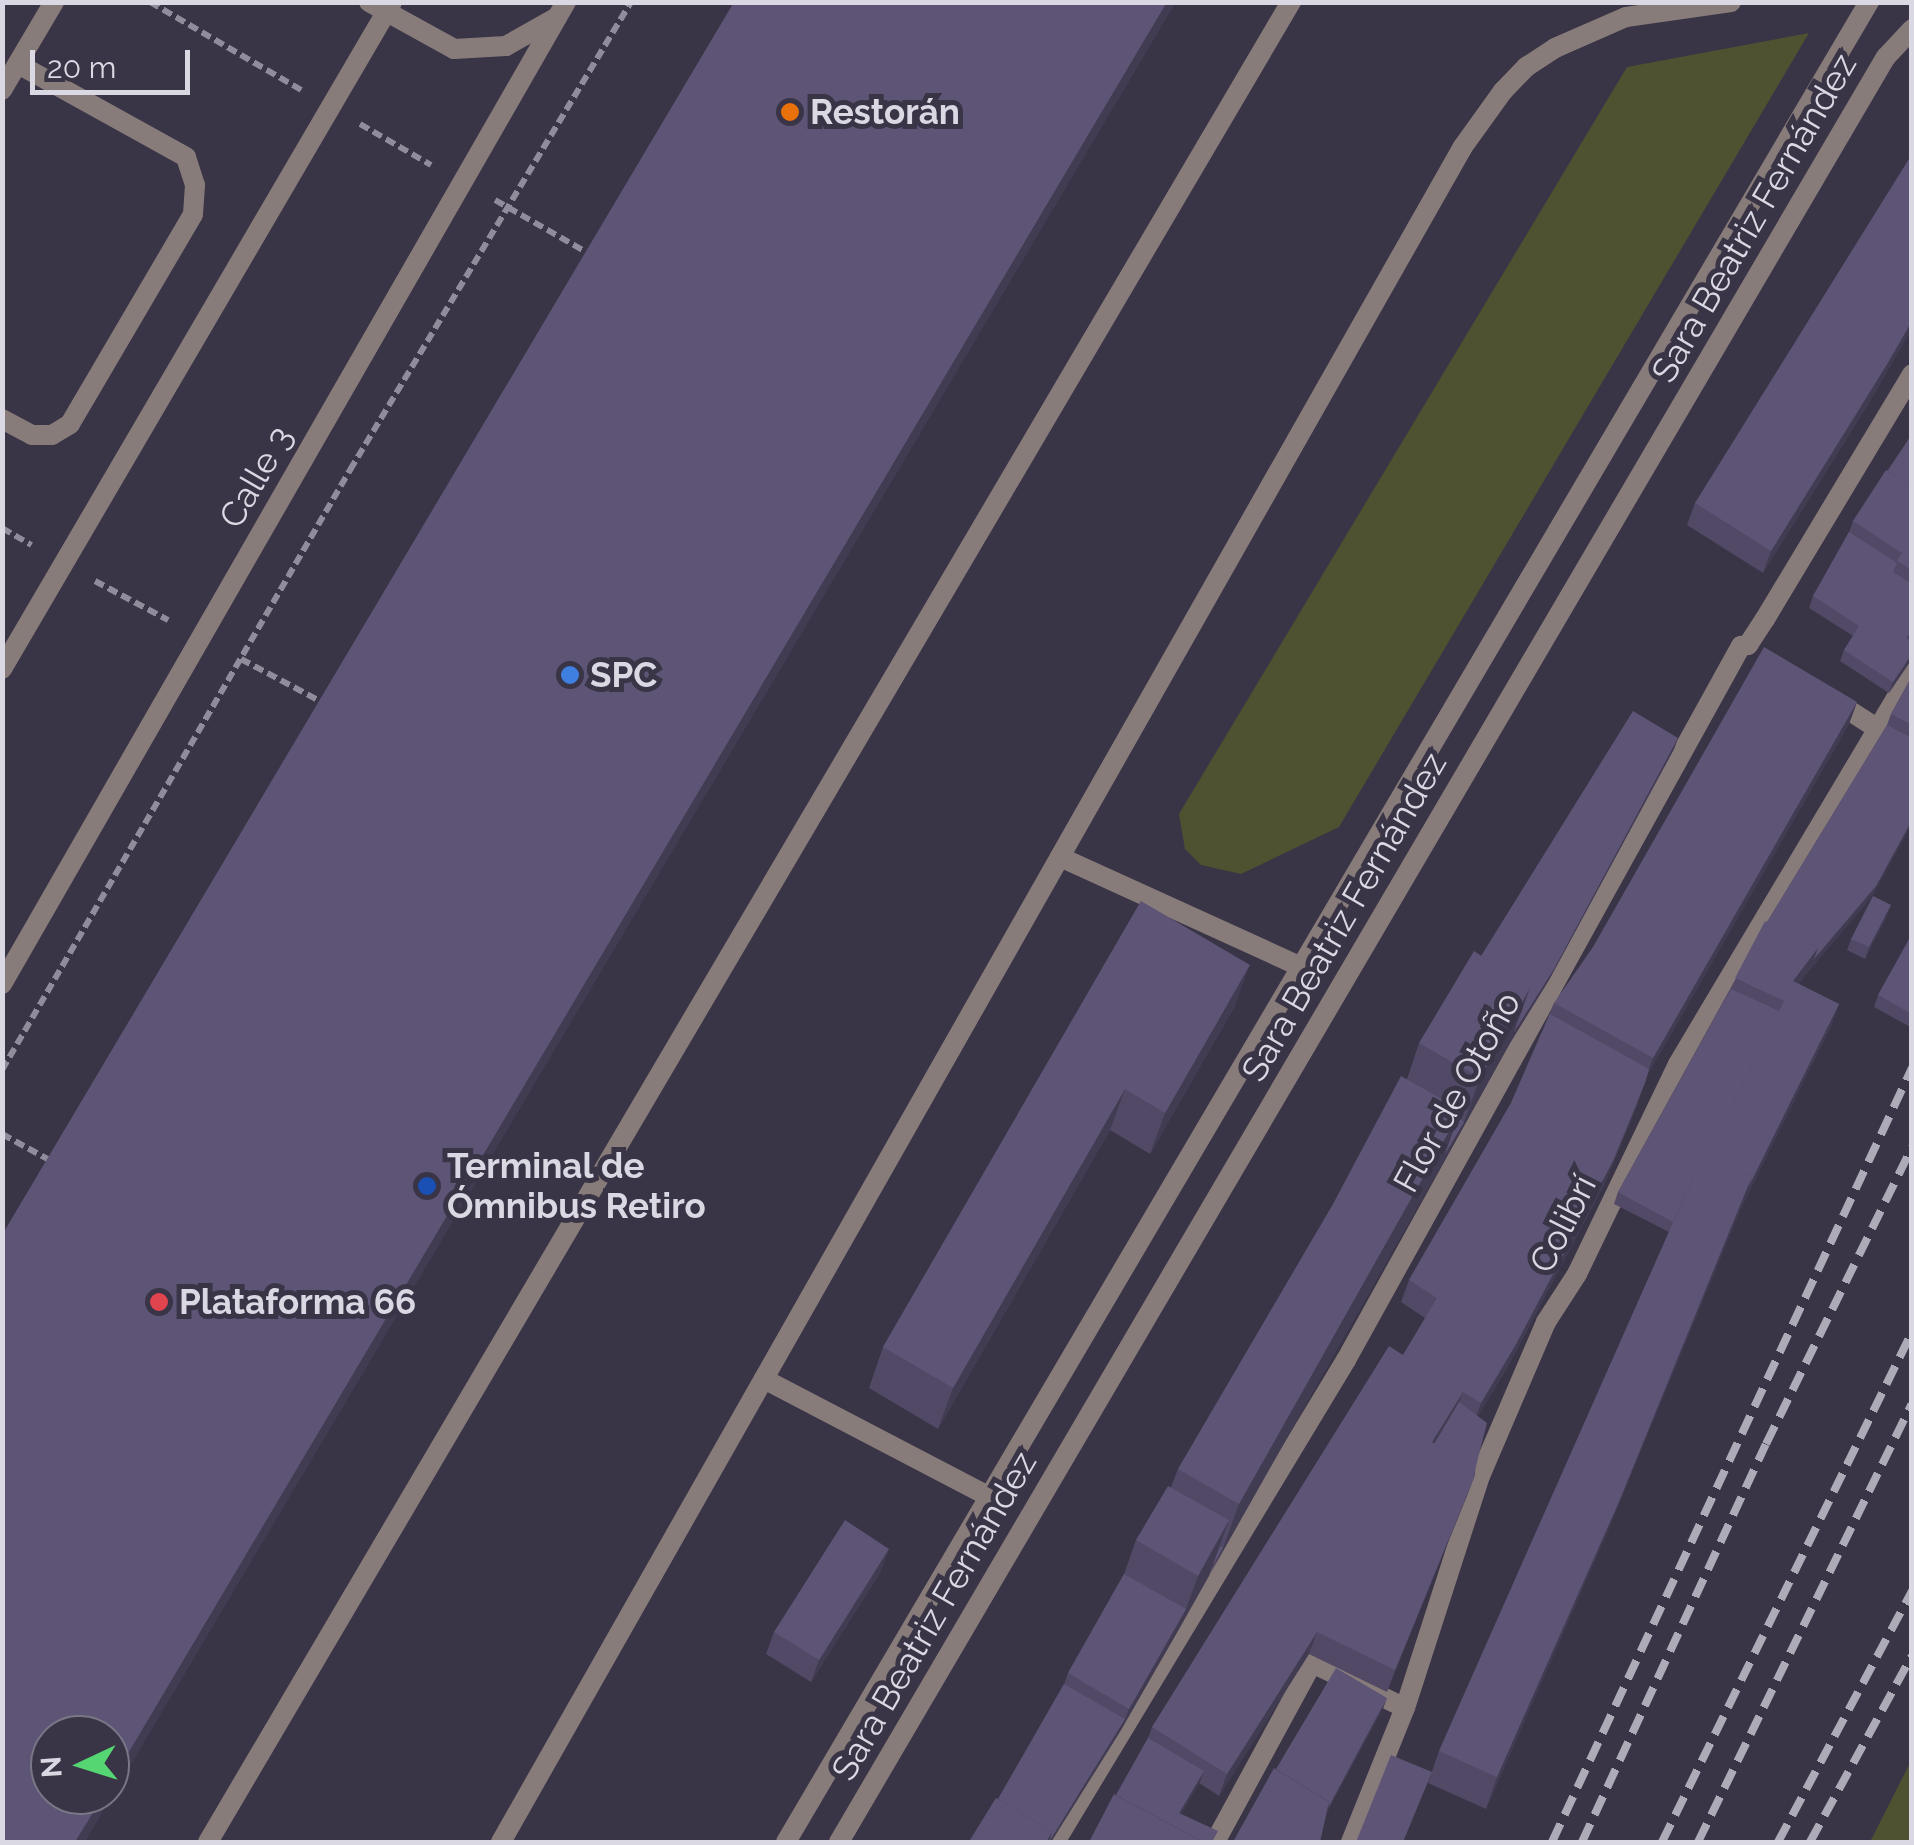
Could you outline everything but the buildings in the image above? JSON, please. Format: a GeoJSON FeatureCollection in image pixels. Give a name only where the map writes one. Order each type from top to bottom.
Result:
{"type":"FeatureCollection","features":[{"type":"Feature","properties":{"kind":"street"},"geometry":{"type":"LineString","coordinates":[[2,90],[54,2]]}},
{"type":"Feature","properties":{"kind":"street"},"geometry":{"type":"LineString","coordinates":[[369,2],[454,50],[506,46],[562,10]]}},
{"type":"Feature","properties":{"kind":"street"},"geometry":{"type":"LineString","coordinates":[[2,669],[392,2]]}},
{"type":"Feature","properties":{"kind":"street"},"geometry":{"type":"LineString","coordinates":[[208,1842],[1290,2]]}},
{"type":"Feature","properties":{"kind":"street"},"geometry":{"type":"LineString","coordinates":[[502,1842],[1452,165],[1503,91],[1526,67],[1588,30],[1626,17],[1731,2]]}},
{"type":"Feature","properties":{"kind":"street"},"geometry":{"type":"LineString","coordinates":[[786,1842],[1869,2]]}},
{"type":"Feature","properties":{"kind":"street","name":"Calle 3"},"geometry":{"type":"LineString","coordinates":[[2,984],[562,10]]}},
{"type":"Feature","properties":{"kind":"street","name":"Sara Beatriz Fernández"},"geometry":{"type":"LineString","coordinates":[[839,1842],[1886,57],[1912,29]]}},
{"type":"Feature","properties":{"kind":"street"},"geometry":{"type":"LineString","coordinates":[[2,418],[32,435],[52,435],[70,424],[193,214],[195,185],[186,157],[18,64]]}},
{"type":"Feature","properties":{"kind":"street","name":"Flor de Otoño"},"geometry":{"type":"LineString","coordinates":[[1054,1842],[1346,1360],[1741,646],[1756,650],[1912,374]]}},
{"type":"Feature","properties":{"kind":"street","name":"Colibrí"},"geometry":{"type":"LineString","coordinates":[[1352,1842],[1406,1708],[1480,1476],[1546,1322],[1577,1274],[1678,1064],[1912,672]]}},
{"type":"Feature","properties":{"kind":"street"},"geometry":{"type":"LineString","coordinates":[[1813,687],[1878,730]]}},
{"type":"Feature","properties":{"kind":"street"},"geometry":{"type":"LineString","coordinates":[[1060,856],[1299,966]]}},
{"type":"Feature","properties":{"kind":"street"},"geometry":{"type":"LineString","coordinates":[[764,1379],[988,1496]]}},
{"type":"Feature","properties":{"kind":"street"},"geometry":{"type":"LineString","coordinates":[[1215,1842],[1312,1663],[1406,1708]]}},
{"type":"Feature","properties":{"kind":"path"},"geometry":{"type":"LineString","coordinates":[[150,2],[332,108]]}},
{"type":"Feature","properties":{"kind":"path"},"geometry":{"type":"LineString","coordinates":[[2,1070],[350,470],[631,2]]}},
{"type":"Feature","properties":{"kind":"path"},"geometry":{"type":"LineString","coordinates":[[2,1134],[56,1164]]}},
{"type":"Feature","properties":{"kind":"green space"},"geometry":{"type":"Polygon","coordinates":[[[1809,33],[1339,827],[1241,874],[1201,865],[1185,849],[1179,814],[1627,67],[1809,33]]]}},
{"type":"Feature","properties":{"kind":"green space"},"geometry":{"type":"Polygon","coordinates":[[[1911,1761],[1911,1842],[1870,1842],[1911,1761]]]}},
{"type":"Feature","properties":{"kind":"railway"},"geometry":{"type":"LineString","coordinates":[[1552,1842],[1912,1068]]}},
{"type":"Feature","properties":{"kind":"railway"},"geometry":{"type":"LineString","coordinates":[[1582,1842],[1766,1444],[1912,1147]]}},
{"type":"Feature","properties":{"kind":"railway"},"geometry":{"type":"LineString","coordinates":[[1662,1842],[1912,1332]]}},
{"type":"Feature","properties":{"kind":"railway"},"geometry":{"type":"LineString","coordinates":[[1698,1842],[1912,1404]]}},
{"type":"Feature","properties":{"kind":"railway"},"geometry":{"type":"LineString","coordinates":[[1778,1842],[1912,1591]]}},
{"type":"Feature","properties":{"kind":"railway"},"geometry":{"type":"LineString","coordinates":[[1810,1842],[1912,1656]]}},
{"type":"Feature","properties":{"kind":"place","name":"Restorán"},"geometry":{"type":"Point","coordinates":[790,112]}},
{"type":"Feature","properties":{"kind":"place","name":"SPC"},"geometry":{"type":"Point","coordinates":[570,675]}},
{"type":"Feature","properties":{"kind":"place","name":"Terminal de Ómnibus Retiro"},"geometry":{"type":"Point","coordinates":[427,1186]}},
{"type":"Feature","properties":{"kind":"place","name":"Plataforma 66"},"geometry":{"type":"Point","coordinates":[159,1302]}}]}
